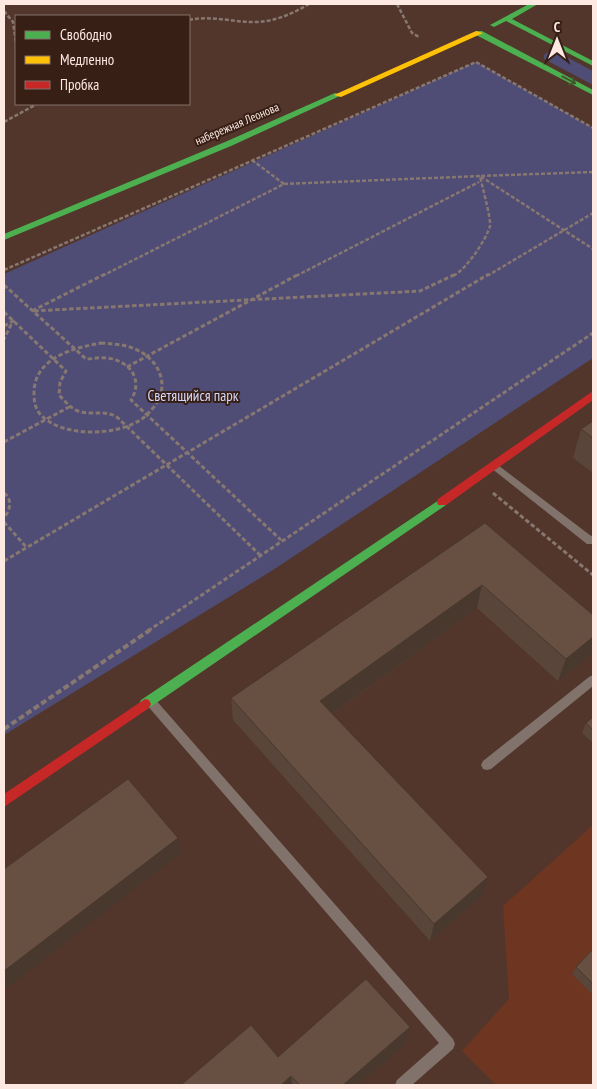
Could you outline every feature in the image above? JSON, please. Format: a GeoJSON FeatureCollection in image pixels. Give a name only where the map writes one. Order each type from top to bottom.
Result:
{"type":"FeatureCollection","features":[{"type":"Feature","properties":{"kind":"main road","name":"набережная Леонова"},"geometry":{"type":"LineString","coordinates":[[4,237],[228,144],[479,33],[534,4]]}},
{"type":"Feature","properties":{"kind":"main road"},"geometry":{"type":"LineString","coordinates":[[507,19],[593,64]]}},
{"type":"Feature","properties":{"kind":"main road"},"geometry":{"type":"LineString","coordinates":[[479,33],[593,93]]}},
{"type":"Feature","properties":{"kind":"main road"},"geometry":{"type":"LineString","coordinates":[[4,801],[494,466],[593,395]]}},
{"type":"Feature","properties":{"kind":"lane"},"geometry":{"type":"LineString","coordinates":[[494,466],[592,541]]}},
{"type":"Feature","properties":{"kind":"lane"},"geometry":{"type":"LineString","coordinates":[[487,766],[593,680]]}},
{"type":"Feature","properties":{"kind":"lane"},"geometry":{"type":"LineString","coordinates":[[149,701],[448,1044],[402,1085]]}},
{"type":"Feature","properties":{"kind":"path"},"geometry":{"type":"LineString","coordinates":[[190,20],[213,17],[256,22],[267,21],[309,4]]}},
{"type":"Feature","properties":{"kind":"path"},"geometry":{"type":"LineString","coordinates":[[397,4],[412,33],[419,37]]}},
{"type":"Feature","properties":{"kind":"path"},"geometry":{"type":"LineString","coordinates":[[4,11],[13,22],[15,36]]}},
{"type":"Feature","properties":{"kind":"path"},"geometry":{"type":"LineString","coordinates":[[4,270],[476,62],[593,128]]}},
{"type":"Feature","properties":{"kind":"path"},"geometry":{"type":"LineString","coordinates":[[4,122],[35,105]]}},
{"type":"Feature","properties":{"kind":"path"},"geometry":{"type":"LineString","coordinates":[[252,160],[284,184]]}},
{"type":"Feature","properties":{"kind":"path"},"geometry":{"type":"LineString","coordinates":[[32,311],[284,184],[593,172]]}},
{"type":"Feature","properties":{"kind":"path"},"geometry":{"type":"LineString","coordinates":[[32,311],[420,291],[459,273],[478,250],[490,225],[480,176]]}},
{"type":"Feature","properties":{"kind":"path"},"geometry":{"type":"LineString","coordinates":[[480,176],[593,249]]}},
{"type":"Feature","properties":{"kind":"path"},"geometry":{"type":"LineString","coordinates":[[127,367],[249,300],[480,182]]}},
{"type":"Feature","properties":{"kind":"path"},"geometry":{"type":"LineString","coordinates":[[4,561],[593,213]]}},
{"type":"Feature","properties":{"kind":"path"},"geometry":{"type":"LineString","coordinates":[[4,285],[86,360],[105,358],[120,362],[127,367],[138,382],[137,392],[131,400],[281,540]]}},
{"type":"Feature","properties":{"kind":"path"},"geometry":{"type":"LineString","coordinates":[[4,312],[66,371],[60,382],[58,395],[69,407],[85,413],[109,413],[128,427],[260,555]]}},
{"type":"Feature","properties":{"kind":"path"},"geometry":{"type":"LineString","coordinates":[[4,326],[13,321]]}},
{"type":"Feature","properties":{"kind":"path"},"geometry":{"type":"LineString","coordinates":[[4,339],[13,321]]}},
{"type":"Feature","properties":{"kind":"path"},"geometry":{"type":"LineString","coordinates":[[4,729],[281,540],[593,332]]}},
{"type":"Feature","properties":{"kind":"path"},"geometry":{"type":"LineString","coordinates":[[101,343],[129,346],[148,356],[162,375],[161,395],[147,415],[128,427],[97,434],[66,431],[43,418],[32,398],[36,377],[53,358],[73,348],[101,343]]}},
{"type":"Feature","properties":{"kind":"path"},"geometry":{"type":"LineString","coordinates":[[4,442],[69,407]]}},
{"type":"Feature","properties":{"kind":"path"},"geometry":{"type":"LineString","coordinates":[[486,487],[593,574]]}},
{"type":"Feature","properties":{"kind":"path"},"geometry":{"type":"LineString","coordinates":[[4,493],[10,499],[7,514],[4,518]]}},
{"type":"Feature","properties":{"kind":"path"},"geometry":{"type":"LineString","coordinates":[[4,522],[27,548]]}},
{"type":"Feature","properties":{"kind":"shaded area"},"geometry":{"type":"Polygon","coordinates":[[[593,825],[593,1085],[496,1085],[462,1051],[509,999],[503,906],[593,825]]]}},
{"type":"Feature","properties":{"kind":"green space"},"geometry":{"type":"Polygon","coordinates":[[[548,52],[561,54],[593,71],[593,85],[544,59],[544,55],[548,52]]]}},
{"type":"Feature","properties":{"kind":"green space","name":"Светящийся парк"},"geometry":{"type":"Polygon","coordinates":[[[476,62],[593,128],[593,358],[273,570],[4,735],[4,274],[476,62]]]}},
{"type":"Feature","properties":{"kind":"building"},"geometry":{"type":"Polygon","coordinates":[[[593,421],[593,438],[581,429],[593,421]]]}},
{"type":"Feature","properties":{"kind":"building"},"geometry":{"type":"Polygon","coordinates":[[[485,523],[593,615],[593,637],[566,659],[482,585],[320,701],[488,877],[434,924],[231,698],[485,523]]]}},
{"type":"Feature","properties":{"kind":"building"},"geometry":{"type":"Polygon","coordinates":[[[593,717],[593,730],[586,723],[593,717]]]}},
{"type":"Feature","properties":{"kind":"building"},"geometry":{"type":"Polygon","coordinates":[[[128,779],[178,838],[4,971],[4,869],[128,779]]]}},
{"type":"Feature","properties":{"kind":"building"},"geometry":{"type":"Polygon","coordinates":[[[593,949],[593,984],[576,967],[593,949]]]}},
{"type":"Feature","properties":{"kind":"building"},"geometry":{"type":"Polygon","coordinates":[[[366,979],[410,1027],[343,1085],[300,1085],[291,1076],[281,1085],[181,1085],[251,1025],[278,1057],[366,979]]]}},
{"type":"Feature","properties":{"kind":"traffic: fast"},"geometry":{"type":"LineString","coordinates":[[494,25],[534,4]]}},
{"type":"Feature","properties":{"kind":"traffic: fast"},"geometry":{"type":"LineString","coordinates":[[507,19],[593,64]]}},
{"type":"Feature","properties":{"kind":"traffic: fast"},"geometry":{"type":"LineString","coordinates":[[479,33],[593,93]]}},
{"type":"Feature","properties":{"kind":"traffic: fast"},"geometry":{"type":"LineString","coordinates":[[4,237],[228,144],[338,95]]}},
{"type":"Feature","properties":{"kind":"traffic: fast"},"geometry":{"type":"LineString","coordinates":[[145,704],[442,502]]}},
{"type":"Feature","properties":{"kind":"traffic: slow"},"geometry":{"type":"LineString","coordinates":[[338,95],[479,33]]}},
{"type":"Feature","properties":{"kind":"traffic: jam"},"geometry":{"type":"LineString","coordinates":[[442,502],[593,395]]}},
{"type":"Feature","properties":{"kind":"traffic: jam"},"geometry":{"type":"LineString","coordinates":[[4,801],[145,704]]}}]}
